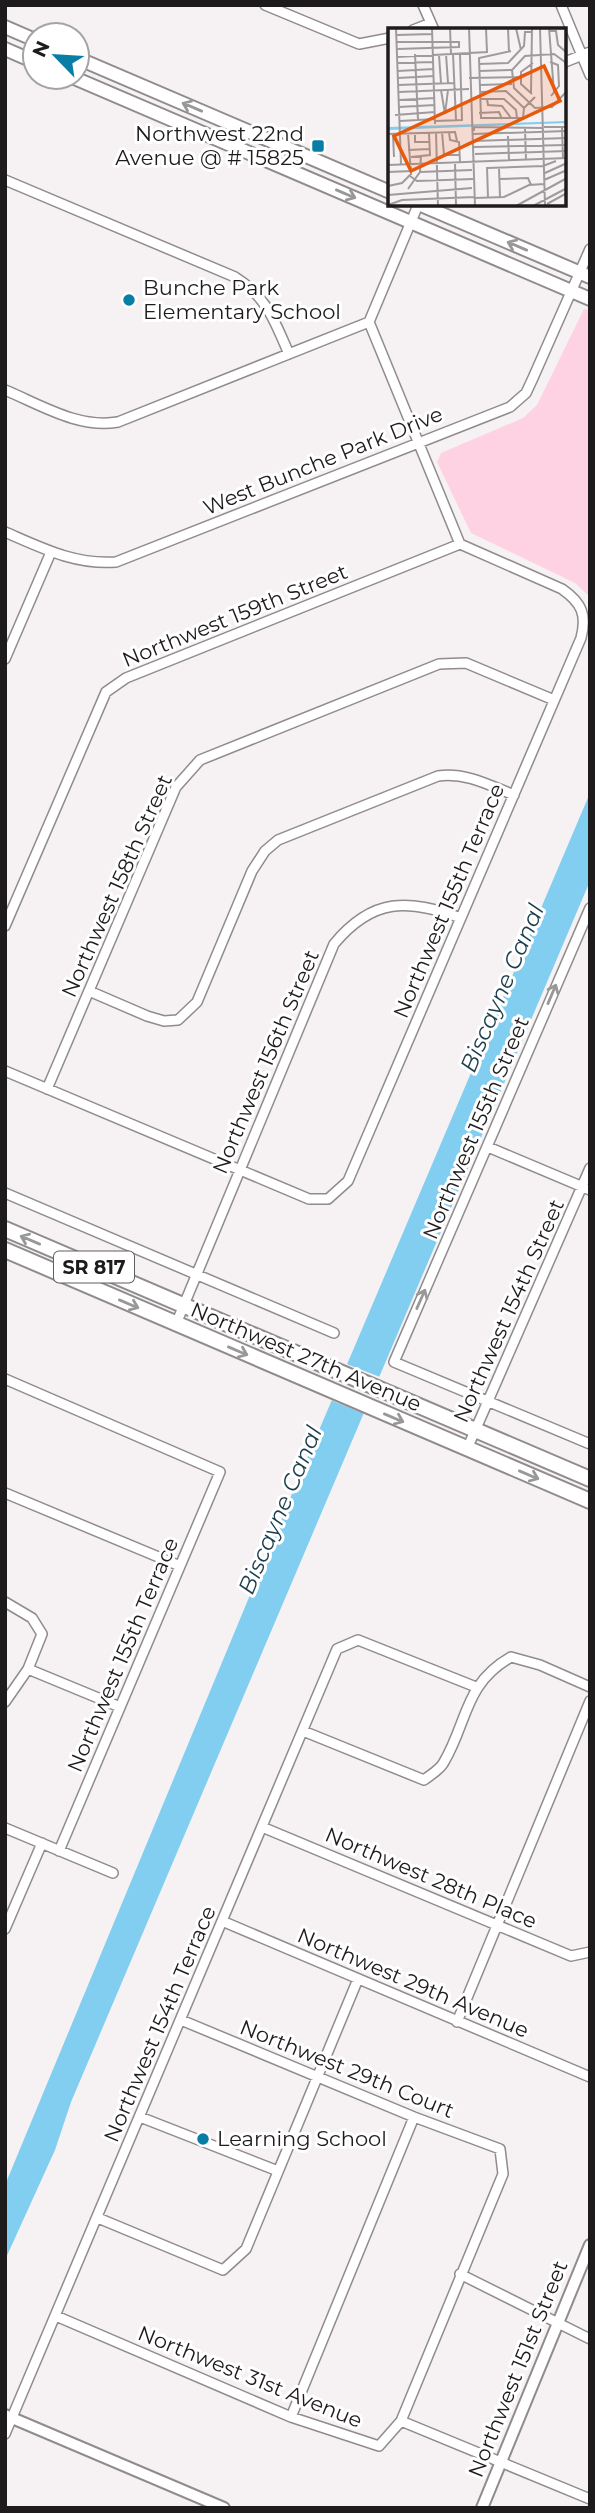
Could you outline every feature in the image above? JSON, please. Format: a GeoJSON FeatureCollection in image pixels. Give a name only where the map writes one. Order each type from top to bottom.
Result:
{"type":"FeatureCollection","features":[{"type":"Feature","properties":{"kind":"main road"},"geometry":{"type":"LineString","coordinates":[[91,64],[388,190]]}},
{"type":"Feature","properties":{"kind":"main road"},"geometry":{"type":"LineString","coordinates":[[91,85],[590,299]]}},
{"type":"Feature","properties":{"kind":"main road"},"geometry":{"type":"LineString","coordinates":[[422,206],[585,275]]}},
{"type":"Feature","properties":{"kind":"main road","name":"Northwest 27th Avenue"},"geometry":{"type":"LineString","coordinates":[[5,1229],[590,1479]]}},
{"type":"Feature","properties":{"kind":"main road","name":"Northwest 27th Avenue"},"geometry":{"type":"LineString","coordinates":[[5,1250],[590,1501]]}},
{"type":"Feature","properties":{"kind":"street"},"geometry":{"type":"LineString","coordinates":[[265,5],[359,44],[388,38]]}},
{"type":"Feature","properties":{"kind":"street"},"geometry":{"type":"LineString","coordinates":[[424,5],[433,26]]}},
{"type":"Feature","properties":{"kind":"street"},"geometry":{"type":"LineString","coordinates":[[561,5],[586,54],[590,75]]}},
{"type":"Feature","properties":{"kind":"street"},"geometry":{"type":"LineString","coordinates":[[567,61],[586,54]]}},
{"type":"Feature","properties":{"kind":"street"},"geometry":{"type":"LineString","coordinates":[[5,180],[235,277],[254,289],[266,303],[289,354]]}},
{"type":"Feature","properties":{"kind":"street"},"geometry":{"type":"LineString","coordinates":[[419,206],[369,322],[460,544]]}},
{"type":"Feature","properties":{"kind":"street","name":"West Bunche Park Drive"},"geometry":{"type":"LineString","coordinates":[[5,532],[51,552],[93,564],[116,562],[510,407],[526,393],[572,291],[585,275],[590,249]]}},
{"type":"Feature","properties":{"kind":"street"},"geometry":{"type":"LineString","coordinates":[[5,390],[82,422],[100,425],[118,422],[369,322]]}},
{"type":"Feature","properties":{"kind":"street","name":"Northwest 155th Terrace"},"geometry":{"type":"LineString","coordinates":[[239,1170],[309,1199],[328,1199],[348,1181],[581,638],[585,622],[576,599],[562,589],[460,544]]}},
{"type":"Feature","properties":{"kind":"street","name":"Northwest 159th Street"},"geometry":{"type":"LineString","coordinates":[[5,926],[106,692],[126,678],[460,544]]}},
{"type":"Feature","properties":{"kind":"street"},"geometry":{"type":"LineString","coordinates":[[5,659],[51,552]]}},
{"type":"Feature","properties":{"kind":"street","name":"Northwest 158th Street"},"geometry":{"type":"LineString","coordinates":[[47,1089],[176,787],[200,760],[439,664],[466,663],[554,700]]}},
{"type":"Feature","properties":{"kind":"street"},"geometry":{"type":"LineString","coordinates":[[89,991],[147,1016],[164,1021],[178,1020],[197,1002],[252,871],[265,851],[278,840],[438,776],[452,774],[470,778],[514,795]]}},
{"type":"Feature","properties":{"kind":"street","name":"Northwest 156th Street"},"geometry":{"type":"LineString","coordinates":[[176,1324],[334,944],[351,924],[380,911],[403,905],[423,905],[461,918]]}},
{"type":"Feature","properties":{"kind":"street","name":"Northwest 155th Street"},"geometry":{"type":"LineString","coordinates":[[394,1362],[590,908]]}},
{"type":"Feature","properties":{"kind":"street"},"geometry":{"type":"LineString","coordinates":[[5,1071],[239,1170]]}},
{"type":"Feature","properties":{"kind":"street"},"geometry":{"type":"LineString","coordinates":[[488,1147],[586,1189]]}},
{"type":"Feature","properties":{"kind":"street","name":"Northwest 154th Street"},"geometry":{"type":"LineString","coordinates":[[467,1449],[586,1189],[590,1168]]}},
{"type":"Feature","properties":{"kind":"street","name":"Northwest 27th Avenue"},"geometry":{"type":"LineString","coordinates":[[5,1193],[334,1333]]}},
{"type":"Feature","properties":{"kind":"street","name":"Northwest 27th Avenue"},"geometry":{"type":"LineString","coordinates":[[394,1362],[588,1443]]}},
{"type":"Feature","properties":{"kind":"street","name":"Northwest 155th Terrace"},"geometry":{"type":"LineString","coordinates":[[5,1379],[220,1472],[59,1850]]}},
{"type":"Feature","properties":{"kind":"street"},"geometry":{"type":"LineString","coordinates":[[588,1443],[590,1433]]}},
{"type":"Feature","properties":{"kind":"street"},"geometry":{"type":"LineString","coordinates":[[5,1493],[180,1566]]}},
{"type":"Feature","properties":{"kind":"street"},"geometry":{"type":"LineString","coordinates":[[5,1602],[32,1618],[42,1634],[28,1669],[5,1702]]}},
{"type":"Feature","properties":{"kind":"street","name":"Northwest 154th Terrace"},"geometry":{"type":"LineString","coordinates":[[5,2434],[8,2417],[56,2316],[98,2218],[337,1649],[358,1640],[476,1687]]}},
{"type":"Feature","properties":{"kind":"street"},"geometry":{"type":"LineString","coordinates":[[303,1731],[424,1780],[443,1765],[476,1687],[492,1668],[511,1657],[540,1665],[590,1687]]}},
{"type":"Feature","properties":{"kind":"street"},"geometry":{"type":"LineString","coordinates":[[28,1669],[120,1707]]}},
{"type":"Feature","properties":{"kind":"street"},"geometry":{"type":"LineString","coordinates":[[457,2021],[495,1924],[590,1701]]}},
{"type":"Feature","properties":{"kind":"street","name":"Northwest 28th Place"},"geometry":{"type":"LineString","coordinates":[[262,1827],[571,1956],[588,1953]]}},
{"type":"Feature","properties":{"kind":"street"},"geometry":{"type":"LineString","coordinates":[[5,1828],[113,1873]]}},
{"type":"Feature","properties":{"kind":"street"},"geometry":{"type":"LineString","coordinates":[[5,1929],[42,1843]]}},
{"type":"Feature","properties":{"kind":"street","name":"Northwest 29th Avenue"},"geometry":{"type":"LineString","coordinates":[[222,1920],[590,2077]]}},
{"type":"Feature","properties":{"kind":"street"},"geometry":{"type":"LineString","coordinates":[[98,2218],[223,2270],[246,2249],[358,1979]]}},
{"type":"Feature","properties":{"kind":"street","name":"Northwest 29th Court"},"geometry":{"type":"LineString","coordinates":[[181,2020],[414,2117],[500,2149],[503,2174],[460,2274]]}},
{"type":"Feature","properties":{"kind":"street"},"geometry":{"type":"LineString","coordinates":[[140,2117],[278,2171]]}},
{"type":"Feature","properties":{"kind":"street"},"geometry":{"type":"LineString","coordinates":[[291,2417],[414,2117]]}},
{"type":"Feature","properties":{"kind":"street","name":"Northwest 151st Street"},"geometry":{"type":"LineString","coordinates":[[482,2508],[590,2245]]}},
{"type":"Feature","properties":{"kind":"street"},"geometry":{"type":"LineString","coordinates":[[590,2339],[559,2321],[460,2274],[401,2421],[590,2499]]}},
{"type":"Feature","properties":{"kind":"street","name":"Northwest 31st Avenue"},"geometry":{"type":"LineString","coordinates":[[56,2316],[291,2417],[379,2446],[401,2421]]}},
{"type":"Feature","properties":{"kind":"street"},"geometry":{"type":"LineString","coordinates":[[8,2417],[224,2508]]}},
{"type":"Feature","properties":{"kind":"shaded area"},"geometry":{"type":"Polygon","coordinates":[[[584,309],[590,310],[590,597],[575,583],[471,533],[437,462],[441,453],[523,418],[537,405],[584,309]]]}},
{"type":"Feature","properties":{"kind":"water"},"geometry":{"type":"Polygon","coordinates":[[[590,793],[590,881],[71,2102],[55,2150],[5,2260],[5,2185],[294,1489],[590,793]]]}},
{"type":"Feature","properties":{"kind":"pier"},"geometry":{"type":"Polygon","coordinates":[[[344,1363],[380,1377],[365,1414],[328,1399],[344,1363]]]}},
{"type":"Feature","properties":{"kind":"place","name":"Northwest 22nd Avenue @ # 15825"},"geometry":{"type":"Point","coordinates":[318,146]}},
{"type":"Feature","properties":{"kind":"place","name":"Bunche Park Elementary School"},"geometry":{"type":"Point","coordinates":[129,300]}},
{"type":"Feature","properties":{"kind":"place","name":"Learning School"},"geometry":{"type":"Point","coordinates":[203,2139]}},
{"type":"Feature","properties":{"kind":"water label","name":"Biscayne Canal"},"geometry":{"type":"Point","coordinates":[502,988]}},
{"type":"Feature","properties":{"kind":"water label","name":"Biscayne Canal"},"geometry":{"type":"Point","coordinates":[280,1510]}}]}
